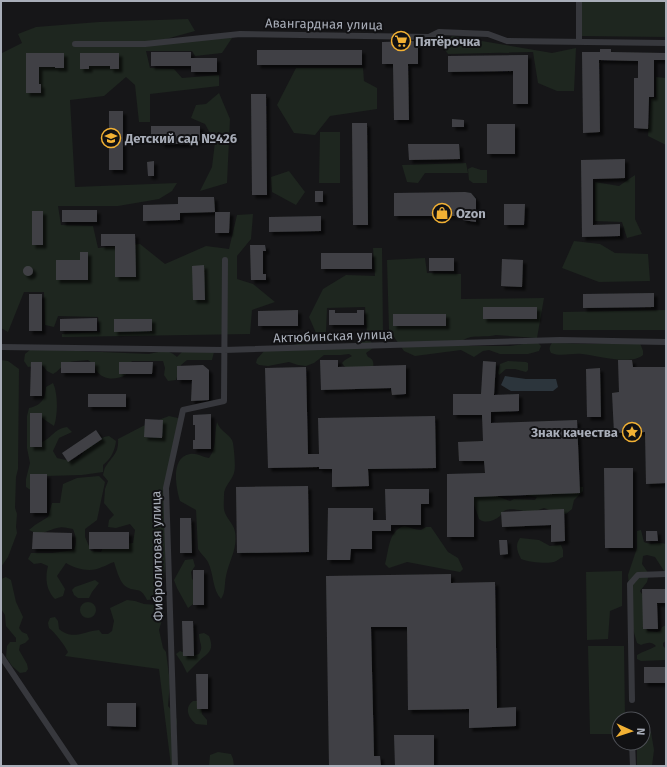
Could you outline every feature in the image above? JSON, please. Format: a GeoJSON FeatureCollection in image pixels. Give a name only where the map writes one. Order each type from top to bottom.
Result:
{"type":"FeatureCollection","features":[{"type":"Feature","properties":{"kind":"street"},"geometry":{"type":"LineString","coordinates":[[579,1],[579,42]]}},
{"type":"Feature","properties":{"kind":"street","name":"Авангардная улица"},"geometry":{"type":"LineString","coordinates":[[75,44],[145,44],[240,34],[429,37],[439,32],[488,34],[507,41],[666,43]]}},
{"type":"Feature","properties":{"kind":"street","name":"Фибролитовая улица"},"geometry":{"type":"LineString","coordinates":[[175,766],[166,488],[183,410],[224,401],[225,260]]}},
{"type":"Feature","properties":{"kind":"street","name":"Актюбинская улица"},"geometry":{"type":"LineString","coordinates":[[1,347],[224,350],[560,340],[666,342]]}},
{"type":"Feature","properties":{"kind":"street"},"geometry":{"type":"LineString","coordinates":[[632,700],[630,584],[638,575],[666,574]]}},
{"type":"Feature","properties":{"kind":"street"},"geometry":{"type":"LineString","coordinates":[[1,656],[75,766]]}},
{"type":"Feature","properties":{"kind":"street"},"geometry":{"type":"LineString","coordinates":[[632,751],[633,766]]}},
{"type":"Feature","properties":{"kind":"shaded area"},"geometry":{"type":"Polygon","coordinates":[[[666,1],[666,37],[582,36],[582,2],[666,1]]]}},
{"type":"Feature","properties":{"kind":"shaded area"},"geometry":{"type":"Polygon","coordinates":[[[188,19],[195,31],[166,39],[232,38],[222,53],[195,56],[192,51],[146,51],[150,68],[174,69],[182,78],[219,75],[219,86],[150,94],[150,122],[139,122],[135,85],[126,77],[104,96],[70,100],[75,187],[177,183],[172,191],[159,199],[118,206],[58,206],[61,225],[93,226],[98,248],[140,244],[165,264],[206,246],[229,249],[237,215],[253,214],[251,239],[237,256],[237,279],[253,284],[275,302],[252,310],[250,334],[62,337],[62,334],[100,332],[98,317],[58,316],[54,327],[45,325],[44,292],[24,292],[8,332],[1,328],[1,52],[2,53],[22,43],[18,34],[36,27],[99,22],[188,19]]]}},
{"type":"Feature","properties":{"kind":"shaded area"},"geometry":{"type":"Polygon","coordinates":[[[452,36],[552,53],[576,48],[574,91],[557,91],[538,83],[533,52],[448,54],[442,46],[452,36]]]}},
{"type":"Feature","properties":{"kind":"shaded area"},"geometry":{"type":"Polygon","coordinates":[[[296,68],[363,68],[364,81],[377,88],[377,109],[330,116],[315,135],[294,133],[277,105],[296,68]]]}},
{"type":"Feature","properties":{"kind":"shaded area"},"geometry":{"type":"Polygon","coordinates":[[[656,77],[666,78],[666,145],[648,136],[651,99],[656,97],[656,77]]]}},
{"type":"Feature","properties":{"kind":"shaded area"},"geometry":{"type":"Polygon","coordinates":[[[219,93],[230,119],[227,183],[200,191],[212,167],[215,142],[205,124],[191,118],[196,105],[206,104],[219,93]]]}},
{"type":"Feature","properties":{"kind":"shaded area"},"geometry":{"type":"Polygon","coordinates":[[[320,132],[340,132],[340,183],[319,183],[320,132]]]}},
{"type":"Feature","properties":{"kind":"shaded area"},"geometry":{"type":"Polygon","coordinates":[[[466,163],[468,173],[425,173],[418,183],[407,182],[402,165],[466,163]]]}},
{"type":"Feature","properties":{"kind":"shaded area"},"geometry":{"type":"Polygon","coordinates":[[[472,167],[487,170],[487,183],[473,183],[469,180],[468,169],[472,167]]]}},
{"type":"Feature","properties":{"kind":"shaded area"},"geometry":{"type":"Polygon","coordinates":[[[289,171],[305,192],[296,205],[272,192],[271,177],[289,171]]]}},
{"type":"Feature","properties":{"kind":"shaded area"},"geometry":{"type":"Polygon","coordinates":[[[635,175],[635,219],[642,234],[627,238],[622,222],[595,221],[595,182],[619,186],[635,175]]]}},
{"type":"Feature","properties":{"kind":"shaded area"},"geometry":{"type":"Polygon","coordinates":[[[574,241],[600,244],[615,253],[648,254],[650,281],[599,282],[562,268],[574,241]]]}},
{"type":"Feature","properties":{"kind":"shaded area"},"geometry":{"type":"Polygon","coordinates":[[[373,248],[382,248],[383,333],[367,333],[365,307],[327,308],[326,332],[316,333],[309,317],[323,289],[346,275],[375,276],[373,248]]]}},
{"type":"Feature","properties":{"kind":"shaded area"},"geometry":{"type":"Polygon","coordinates":[[[425,258],[427,273],[461,274],[461,299],[544,298],[537,338],[496,335],[471,337],[463,340],[466,344],[471,346],[510,346],[537,342],[541,346],[539,351],[528,354],[500,354],[489,350],[483,351],[474,357],[461,350],[415,356],[404,351],[389,330],[387,260],[425,258]]]}},
{"type":"Feature","properties":{"kind":"shaded area"},"geometry":{"type":"Polygon","coordinates":[[[666,310],[666,330],[563,330],[563,312],[666,310]]]}},
{"type":"Feature","properties":{"kind":"shaded area"},"geometry":{"type":"Polygon","coordinates":[[[370,341],[373,344],[373,348],[366,353],[373,361],[373,367],[351,371],[342,363],[352,356],[349,354],[324,355],[314,363],[306,366],[289,362],[268,366],[259,365],[256,363],[257,359],[265,350],[298,344],[357,344],[370,341]]]}},
{"type":"Feature","properties":{"kind":"shaded area"},"geometry":{"type":"Polygon","coordinates":[[[552,343],[640,343],[643,355],[630,360],[622,360],[582,354],[559,355],[551,353],[550,346],[552,343]]]}},
{"type":"Feature","properties":{"kind":"shaded area"},"geometry":{"type":"Polygon","coordinates":[[[31,349],[149,354],[164,351],[170,352],[177,357],[182,352],[214,352],[212,360],[187,360],[181,365],[176,380],[168,381],[164,375],[165,368],[163,361],[132,361],[127,367],[126,375],[114,379],[106,378],[99,374],[88,360],[68,363],[53,374],[47,371],[42,365],[28,367],[24,361],[25,354],[31,349]]]}},
{"type":"Feature","properties":{"kind":"shaded area"},"geometry":{"type":"Polygon","coordinates":[[[1,360],[8,361],[19,369],[18,469],[16,477],[15,508],[17,514],[17,533],[8,557],[1,567],[1,360]]]}},
{"type":"Feature","properties":{"kind":"shaded area"},"geometry":{"type":"Polygon","coordinates":[[[508,361],[526,362],[528,363],[528,370],[526,372],[515,369],[506,369],[499,375],[500,364],[508,361]]]}},
{"type":"Feature","properties":{"kind":"shaded area"},"geometry":{"type":"Polygon","coordinates":[[[505,376],[526,379],[556,379],[558,387],[553,391],[511,391],[501,385],[505,376]]]}},
{"type":"Feature","properties":{"kind":"shaded area"},"geometry":{"type":"Polygon","coordinates":[[[53,383],[56,392],[57,404],[54,426],[42,418],[36,438],[42,442],[59,429],[67,427],[72,432],[59,438],[53,451],[57,458],[74,460],[79,458],[90,445],[102,438],[109,436],[116,441],[114,451],[103,465],[103,472],[82,475],[45,476],[32,491],[26,487],[26,479],[30,463],[27,448],[27,416],[29,408],[42,401],[45,395],[46,387],[53,383]]]}},
{"type":"Feature","properties":{"kind":"shaded area"},"geometry":{"type":"Polygon","coordinates":[[[169,416],[182,419],[167,479],[165,567],[164,576],[157,599],[147,600],[142,592],[128,588],[124,585],[119,577],[114,562],[93,570],[74,567],[66,563],[57,576],[65,589],[63,596],[55,599],[47,584],[48,566],[41,563],[34,564],[28,559],[31,553],[52,553],[74,550],[76,540],[73,529],[59,527],[43,533],[37,533],[29,530],[48,517],[52,503],[60,503],[63,484],[77,478],[99,476],[105,482],[97,520],[85,529],[85,537],[91,551],[101,552],[104,545],[133,543],[135,530],[130,524],[116,528],[108,527],[109,520],[114,515],[104,503],[105,489],[108,481],[103,475],[104,469],[118,448],[118,439],[143,426],[169,416]]]}},
{"type":"Feature","properties":{"kind":"shaded area"},"geometry":{"type":"Polygon","coordinates":[[[217,422],[232,440],[235,463],[234,473],[224,492],[224,509],[234,529],[236,538],[233,554],[227,570],[224,594],[221,599],[216,591],[208,562],[198,549],[196,510],[180,501],[176,481],[177,467],[179,461],[184,456],[193,454],[209,458],[212,454],[217,422]]]}},
{"type":"Feature","properties":{"kind":"shaded area"},"geometry":{"type":"Polygon","coordinates":[[[574,487],[583,487],[583,491],[574,500],[572,509],[566,514],[544,508],[530,513],[510,509],[503,511],[500,516],[487,522],[479,519],[471,496],[494,495],[510,501],[514,499],[535,500],[537,497],[525,495],[574,487]]]}},
{"type":"Feature","properties":{"kind":"shaded area"},"geometry":{"type":"Polygon","coordinates":[[[404,526],[417,530],[431,527],[448,552],[458,558],[463,569],[460,572],[407,562],[389,568],[385,564],[390,542],[395,532],[404,526]]]}},
{"type":"Feature","properties":{"kind":"shaded area"},"geometry":{"type":"Polygon","coordinates":[[[641,530],[644,542],[650,544],[666,544],[666,574],[655,557],[647,555],[643,556],[642,564],[649,574],[647,582],[640,591],[649,605],[646,628],[648,631],[660,631],[662,627],[666,625],[666,641],[663,643],[663,646],[666,649],[666,660],[641,661],[637,659],[637,655],[656,646],[651,643],[641,645],[637,643],[633,629],[628,575],[637,548],[637,531],[641,530]]]}},
{"type":"Feature","properties":{"kind":"shaded area"},"geometry":{"type":"Polygon","coordinates":[[[520,538],[539,540],[550,546],[561,545],[563,557],[554,562],[547,563],[521,559],[517,548],[517,543],[520,538]]]}},
{"type":"Feature","properties":{"kind":"shaded area"},"geometry":{"type":"Polygon","coordinates":[[[193,559],[195,566],[191,572],[192,579],[202,590],[198,598],[188,608],[174,580],[185,560],[193,559]]]}},
{"type":"Feature","properties":{"kind":"shaded area"},"geometry":{"type":"Polygon","coordinates":[[[622,571],[622,606],[610,611],[608,639],[587,640],[586,572],[622,571]]]}},
{"type":"Feature","properties":{"kind":"shaded area"},"geometry":{"type":"Polygon","coordinates":[[[6,577],[11,580],[16,602],[23,617],[19,628],[22,632],[27,634],[29,639],[20,645],[19,650],[27,664],[28,669],[26,672],[20,673],[12,666],[6,657],[7,646],[10,642],[16,642],[16,638],[6,626],[5,615],[1,609],[1,579],[6,577]]]}},
{"type":"Feature","properties":{"kind":"shaded area"},"geometry":{"type":"Polygon","coordinates":[[[95,580],[99,583],[89,598],[78,598],[74,595],[72,590],[75,587],[95,580]]]}},
{"type":"Feature","properties":{"kind":"shaded area"},"geometry":{"type":"Polygon","coordinates":[[[127,600],[144,604],[158,605],[164,613],[159,630],[163,648],[166,652],[170,683],[168,706],[177,720],[174,731],[177,766],[171,766],[159,669],[65,656],[68,652],[67,650],[49,628],[48,623],[50,618],[55,617],[58,621],[59,629],[64,633],[74,635],[99,630],[102,634],[108,634],[112,631],[114,621],[110,608],[127,600]]]}},
{"type":"Feature","properties":{"kind":"shaded area"},"geometry":{"type":"Polygon","coordinates":[[[88,602],[95,607],[96,610],[91,617],[88,618],[81,613],[80,610],[85,603],[88,602]]]}},
{"type":"Feature","properties":{"kind":"shaded area"},"geometry":{"type":"Polygon","coordinates":[[[204,633],[209,636],[211,641],[210,651],[187,673],[176,654],[180,651],[185,653],[188,657],[199,654],[201,647],[199,634],[204,633]]]}},
{"type":"Feature","properties":{"kind":"shaded area"},"geometry":{"type":"Polygon","coordinates":[[[588,646],[624,646],[625,711],[611,711],[611,734],[590,734],[588,646]]]}},
{"type":"Feature","properties":{"kind":"shaded area"},"geometry":{"type":"Polygon","coordinates":[[[193,701],[199,701],[201,703],[202,714],[207,720],[207,725],[196,724],[189,716],[188,709],[190,703],[193,701]]]}},
{"type":"Feature","properties":{"kind":"shaded area"},"geometry":{"type":"Polygon","coordinates":[[[651,732],[654,750],[652,766],[637,766],[637,751],[651,751],[651,732]]]}},
{"type":"Feature","properties":{"kind":"shaded area"},"geometry":{"type":"Polygon","coordinates":[[[218,752],[231,754],[234,766],[209,766],[210,755],[218,752]]]}},
{"type":"Feature","properties":{"kind":"building"},"geometry":{"type":"Polygon","coordinates":[[[418,41],[418,64],[408,64],[409,120],[394,120],[393,64],[382,64],[382,42],[418,41]]]}},
{"type":"Feature","properties":{"kind":"building"},"geometry":{"type":"Polygon","coordinates":[[[600,49],[611,49],[611,52],[666,53],[666,60],[654,60],[654,97],[649,97],[648,129],[634,128],[634,78],[638,78],[638,61],[599,60],[600,132],[583,133],[582,52],[600,52],[600,49]]]}},
{"type":"Feature","properties":{"kind":"building"},"geometry":{"type":"Polygon","coordinates":[[[257,50],[362,50],[362,65],[257,65],[257,50]]]}},
{"type":"Feature","properties":{"kind":"building"},"geometry":{"type":"Polygon","coordinates":[[[151,52],[191,52],[191,58],[217,58],[217,72],[191,72],[191,66],[151,66],[151,52]]]}},
{"type":"Feature","properties":{"kind":"building"},"geometry":{"type":"Polygon","coordinates":[[[26,53],[64,53],[64,68],[39,67],[39,84],[41,84],[41,93],[26,93],[26,53]]]}},
{"type":"Feature","properties":{"kind":"building"},"geometry":{"type":"Polygon","coordinates":[[[80,53],[119,53],[119,69],[110,69],[110,66],[89,66],[89,69],[80,69],[80,53]]]}},
{"type":"Feature","properties":{"kind":"building"},"geometry":{"type":"Polygon","coordinates":[[[528,55],[528,104],[513,104],[513,71],[448,72],[448,56],[528,55]]]}},
{"type":"Feature","properties":{"kind":"building"},"geometry":{"type":"Polygon","coordinates":[[[251,94],[266,94],[267,195],[252,195],[251,94]]]}},
{"type":"Feature","properties":{"kind":"building"},"geometry":{"type":"Polygon","coordinates":[[[109,111],[123,111],[123,170],[109,170],[109,111]]]}},
{"type":"Feature","properties":{"kind":"building"},"geometry":{"type":"Polygon","coordinates":[[[452,119],[464,120],[464,127],[452,127],[452,119]]]}},
{"type":"Feature","properties":{"kind":"building"},"geometry":{"type":"Polygon","coordinates":[[[352,123],[367,123],[368,225],[353,225],[352,123]]]}},
{"type":"Feature","properties":{"kind":"building"},"geometry":{"type":"Polygon","coordinates":[[[487,124],[515,124],[515,154],[487,154],[487,124]]]}},
{"type":"Feature","properties":{"kind":"building"},"geometry":{"type":"Polygon","coordinates":[[[151,126],[200,126],[200,141],[189,141],[189,144],[161,144],[161,141],[151,141],[151,126]]]}},
{"type":"Feature","properties":{"kind":"building"},"geometry":{"type":"Polygon","coordinates":[[[408,144],[459,144],[460,159],[409,160],[408,144]]]}},
{"type":"Feature","properties":{"kind":"building"},"geometry":{"type":"Polygon","coordinates":[[[625,159],[625,178],[593,179],[593,225],[620,224],[620,236],[582,237],[581,160],[625,159]]]}},
{"type":"Feature","properties":{"kind":"building"},"geometry":{"type":"Polygon","coordinates":[[[154,161],[154,176],[148,176],[147,162],[154,161]]]}},
{"type":"Feature","properties":{"kind":"building"},"geometry":{"type":"Polygon","coordinates":[[[315,191],[323,191],[323,202],[315,202],[315,191]]]}},
{"type":"Feature","properties":{"kind":"building"},"geometry":{"type":"Polygon","coordinates":[[[394,193],[471,193],[476,199],[476,222],[463,220],[461,216],[394,216],[394,193]]]}},
{"type":"Feature","properties":{"kind":"building"},"geometry":{"type":"Polygon","coordinates":[[[178,197],[214,197],[215,212],[180,213],[180,220],[143,221],[143,205],[178,204],[178,197]]]}},
{"type":"Feature","properties":{"kind":"building"},"geometry":{"type":"Polygon","coordinates":[[[504,204],[525,204],[524,225],[504,225],[504,204]]]}},
{"type":"Feature","properties":{"kind":"building"},"geometry":{"type":"Polygon","coordinates":[[[62,210],[97,210],[97,222],[62,222],[62,210]]]}},
{"type":"Feature","properties":{"kind":"building"},"geometry":{"type":"Polygon","coordinates":[[[32,211],[43,211],[43,245],[32,245],[32,211]]]}},
{"type":"Feature","properties":{"kind":"building"},"geometry":{"type":"Polygon","coordinates":[[[215,212],[230,212],[229,233],[215,233],[215,212]]]}},
{"type":"Feature","properties":{"kind":"building"},"geometry":{"type":"Polygon","coordinates":[[[321,216],[321,231],[269,232],[269,217],[321,216]]]}},
{"type":"Feature","properties":{"kind":"building"},"geometry":{"type":"Polygon","coordinates":[[[101,234],[135,234],[136,277],[115,277],[115,246],[101,246],[101,234]]]}},
{"type":"Feature","properties":{"kind":"building"},"geometry":{"type":"Polygon","coordinates":[[[250,245],[265,245],[266,251],[263,251],[263,274],[266,274],[266,280],[251,280],[250,245]]]}},
{"type":"Feature","properties":{"kind":"building"},"geometry":{"type":"Polygon","coordinates":[[[80,252],[88,252],[88,280],[56,280],[56,260],[80,260],[80,252]]]}},
{"type":"Feature","properties":{"kind":"building"},"geometry":{"type":"Polygon","coordinates":[[[321,253],[372,253],[372,269],[321,269],[321,253]]]}},
{"type":"Feature","properties":{"kind":"building"},"geometry":{"type":"Polygon","coordinates":[[[429,258],[454,258],[454,271],[429,271],[429,258]]]}},
{"type":"Feature","properties":{"kind":"building"},"geometry":{"type":"Polygon","coordinates":[[[502,259],[523,260],[522,287],[501,286],[502,259]]]}},
{"type":"Feature","properties":{"kind":"building"},"geometry":{"type":"Polygon","coordinates":[[[204,265],[205,300],[193,300],[192,266],[204,265]]]}},
{"type":"Feature","properties":{"kind":"building"},"geometry":{"type":"Polygon","coordinates":[[[26,266],[30,266],[32,267],[32,275],[26,276],[23,273],[23,269],[26,266]]]}},
{"type":"Feature","properties":{"kind":"building"},"geometry":{"type":"Polygon","coordinates":[[[654,293],[654,307],[583,308],[583,294],[654,293]]]}},
{"type":"Feature","properties":{"kind":"building"},"geometry":{"type":"Polygon","coordinates":[[[29,294],[42,294],[42,331],[29,331],[29,294]]]}},
{"type":"Feature","properties":{"kind":"building"},"geometry":{"type":"Polygon","coordinates":[[[483,307],[537,307],[537,319],[483,319],[483,307]]]}},
{"type":"Feature","properties":{"kind":"building"},"geometry":{"type":"Polygon","coordinates":[[[298,310],[298,326],[258,326],[258,311],[298,310]]]}},
{"type":"Feature","properties":{"kind":"building"},"geometry":{"type":"Polygon","coordinates":[[[329,310],[335,310],[335,313],[357,313],[357,310],[364,310],[364,325],[329,325],[329,310]]]}},
{"type":"Feature","properties":{"kind":"building"},"geometry":{"type":"Polygon","coordinates":[[[393,314],[446,314],[446,326],[393,326],[393,314]]]}},
{"type":"Feature","properties":{"kind":"building"},"geometry":{"type":"Polygon","coordinates":[[[97,318],[97,331],[60,331],[60,319],[97,318]]]}},
{"type":"Feature","properties":{"kind":"building"},"geometry":{"type":"Polygon","coordinates":[[[114,319],[152,319],[152,331],[114,332],[114,319]]]}},
{"type":"Feature","properties":{"kind":"building"},"geometry":{"type":"Polygon","coordinates":[[[320,360],[338,360],[338,367],[406,365],[406,394],[392,395],[391,388],[321,390],[320,360]]]}},
{"type":"Feature","properties":{"kind":"building"},"geometry":{"type":"Polygon","coordinates":[[[618,360],[632,360],[633,367],[666,367],[666,483],[646,484],[645,432],[614,433],[612,393],[619,392],[618,360]]]}},
{"type":"Feature","properties":{"kind":"building"},"geometry":{"type":"Polygon","coordinates":[[[483,361],[496,362],[494,395],[519,394],[519,411],[491,412],[491,423],[577,420],[580,493],[474,497],[474,537],[447,537],[447,474],[485,473],[484,461],[459,461],[458,442],[483,441],[482,415],[453,415],[453,394],[481,394],[483,361]]]}},
{"type":"Feature","properties":{"kind":"building"},"geometry":{"type":"Polygon","coordinates":[[[31,362],[42,362],[42,396],[30,396],[31,362]]]}},
{"type":"Feature","properties":{"kind":"building"},"geometry":{"type":"Polygon","coordinates":[[[61,362],[95,362],[95,373],[61,373],[61,362]]]}},
{"type":"Feature","properties":{"kind":"building"},"geometry":{"type":"Polygon","coordinates":[[[119,362],[153,362],[152,374],[119,374],[119,362]]]}},
{"type":"Feature","properties":{"kind":"building"},"geometry":{"type":"Polygon","coordinates":[[[203,365],[209,370],[209,400],[191,401],[192,380],[177,380],[177,366],[203,365]]]}},
{"type":"Feature","properties":{"kind":"building"},"geometry":{"type":"Polygon","coordinates":[[[306,367],[308,454],[319,454],[318,418],[435,416],[436,468],[368,469],[369,486],[332,487],[332,469],[319,469],[319,467],[268,468],[265,368],[306,367]]]}},
{"type":"Feature","properties":{"kind":"building"},"geometry":{"type":"Polygon","coordinates":[[[600,368],[601,417],[587,417],[586,369],[600,368]]]}},
{"type":"Feature","properties":{"kind":"building"},"geometry":{"type":"Polygon","coordinates":[[[88,394],[126,394],[126,407],[88,407],[88,394]]]}},
{"type":"Feature","properties":{"kind":"building"},"geometry":{"type":"Polygon","coordinates":[[[30,413],[42,413],[42,447],[30,447],[30,413]]]}},
{"type":"Feature","properties":{"kind":"building"},"geometry":{"type":"Polygon","coordinates":[[[211,414],[211,449],[193,449],[193,440],[195,440],[195,425],[193,425],[193,415],[211,414]]]}},
{"type":"Feature","properties":{"kind":"building"},"geometry":{"type":"Polygon","coordinates":[[[145,419],[163,420],[162,438],[144,437],[145,419]]]}},
{"type":"Feature","properties":{"kind":"building"},"geometry":{"type":"Polygon","coordinates":[[[96,430],[102,439],[68,462],[62,453],[96,430]]]}},
{"type":"Feature","properties":{"kind":"building"},"geometry":{"type":"Polygon","coordinates":[[[604,468],[633,468],[633,548],[605,548],[604,468]]]}},
{"type":"Feature","properties":{"kind":"building"},"geometry":{"type":"Polygon","coordinates":[[[30,474],[47,474],[47,513],[30,513],[30,474]]]}},
{"type":"Feature","properties":{"kind":"building"},"geometry":{"type":"Polygon","coordinates":[[[308,486],[309,552],[237,553],[236,487],[308,486]]]}},
{"type":"Feature","properties":{"kind":"building"},"geometry":{"type":"Polygon","coordinates":[[[385,489],[429,489],[429,504],[421,504],[421,525],[391,525],[391,531],[372,531],[372,549],[351,549],[350,560],[327,560],[328,508],[373,508],[373,520],[386,520],[385,489]]]}},
{"type":"Feature","properties":{"kind":"building"},"geometry":{"type":"Polygon","coordinates":[[[564,509],[565,541],[551,542],[551,525],[502,527],[501,512],[564,509]]]}},
{"type":"Feature","properties":{"kind":"building"},"geometry":{"type":"Polygon","coordinates":[[[180,518],[191,518],[192,553],[180,553],[180,518]]]}},
{"type":"Feature","properties":{"kind":"building"},"geometry":{"type":"Polygon","coordinates":[[[646,531],[657,531],[658,541],[646,541],[646,531]]]}},
{"type":"Feature","properties":{"kind":"building"},"geometry":{"type":"Polygon","coordinates":[[[33,532],[72,533],[72,549],[32,549],[33,532]]]}},
{"type":"Feature","properties":{"kind":"building"},"geometry":{"type":"Polygon","coordinates":[[[89,532],[129,532],[129,549],[89,549],[89,532]]]}},
{"type":"Feature","properties":{"kind":"building"},"geometry":{"type":"Polygon","coordinates":[[[499,540],[507,540],[508,554],[500,555],[499,540]]]}},
{"type":"Feature","properties":{"kind":"building"},"geometry":{"type":"Polygon","coordinates":[[[193,570],[204,570],[204,605],[193,605],[193,570]]]}},
{"type":"Feature","properties":{"kind":"building"},"geometry":{"type":"Polygon","coordinates":[[[451,574],[451,583],[495,582],[497,708],[516,707],[516,726],[469,728],[469,709],[408,710],[407,627],[371,627],[374,756],[380,756],[381,766],[329,766],[326,576],[451,574]]]}},
{"type":"Feature","properties":{"kind":"building"},"geometry":{"type":"Polygon","coordinates":[[[642,589],[666,589],[666,603],[657,603],[658,629],[643,629],[642,589]]]}},
{"type":"Feature","properties":{"kind":"building"},"geometry":{"type":"Polygon","coordinates":[[[182,621],[193,621],[194,656],[183,656],[182,621]]]}},
{"type":"Feature","properties":{"kind":"building"},"geometry":{"type":"Polygon","coordinates":[[[644,667],[666,667],[666,683],[644,683],[644,667]]]}},
{"type":"Feature","properties":{"kind":"building"},"geometry":{"type":"Polygon","coordinates":[[[196,674],[208,674],[208,709],[197,709],[196,674]]]}},
{"type":"Feature","properties":{"kind":"building"},"geometry":{"type":"Polygon","coordinates":[[[107,703],[136,703],[136,727],[107,726],[107,703]]]}},
{"type":"Feature","properties":{"kind":"building"},"geometry":{"type":"Polygon","coordinates":[[[394,735],[434,735],[434,766],[395,766],[394,735]]]}},
{"type":"Feature","properties":{"kind":"place","name":"Пятёрочка"},"geometry":{"type":"Point","coordinates":[401,41]}},
{"type":"Feature","properties":{"kind":"place","name":"Детский сад №426"},"geometry":{"type":"Point","coordinates":[111,138]}},
{"type":"Feature","properties":{"kind":"place","name":"Ozon"},"geometry":{"type":"Point","coordinates":[442,213]}},
{"type":"Feature","properties":{"kind":"place","name":"Знак качества"},"geometry":{"type":"Point","coordinates":[632,432]}}]}
